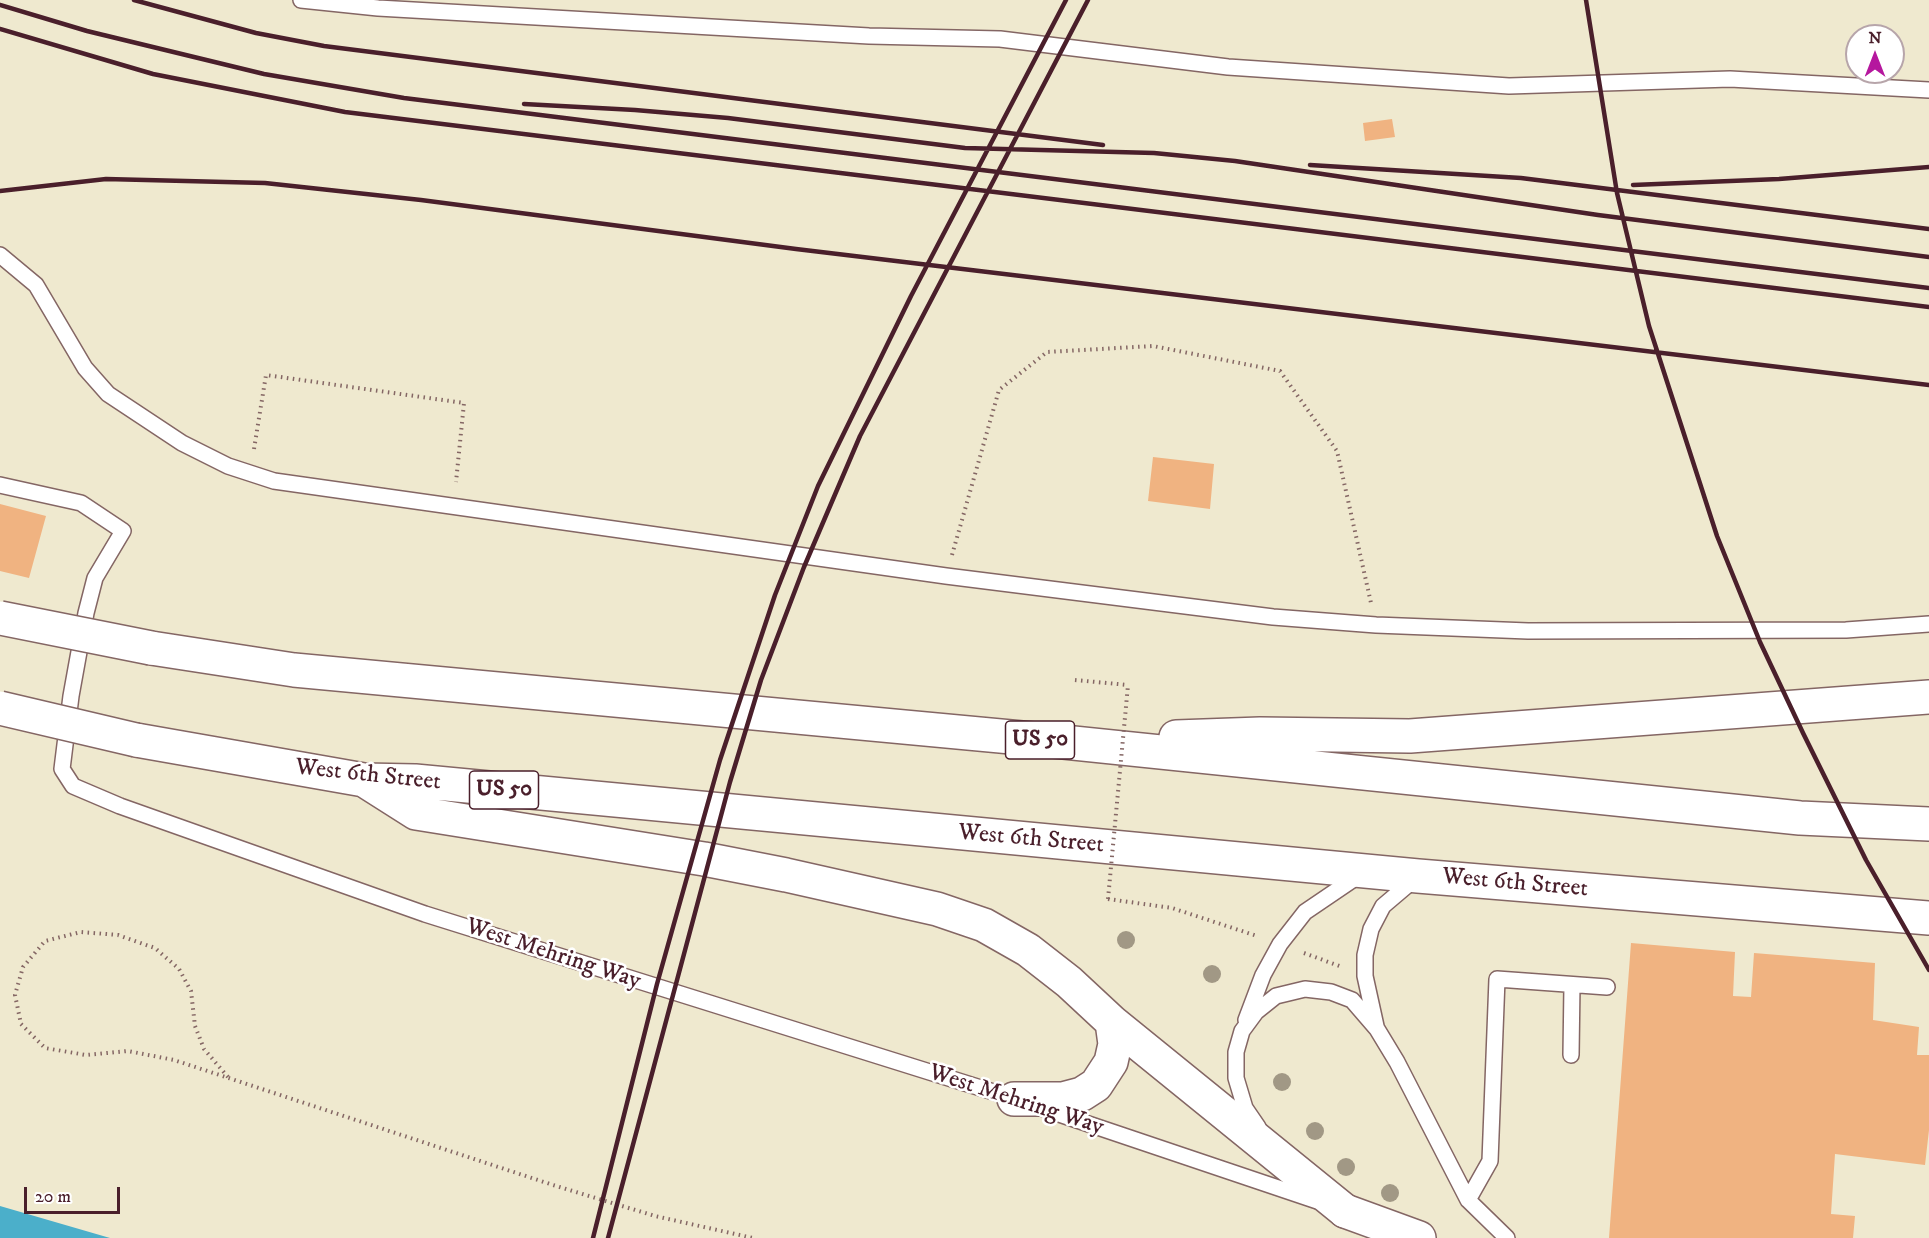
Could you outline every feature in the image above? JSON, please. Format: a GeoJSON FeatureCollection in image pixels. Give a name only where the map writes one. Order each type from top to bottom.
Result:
{"type":"FeatureCollection","features":[{"type":"Feature","properties":{"kind":"main road","name":"US 50"},"geometry":{"type":"LineString","coordinates":[[0,618],[151,648],[294,670],[1054,741],[1800,818],[1929,824]]}},
{"type":"Feature","properties":{"kind":"main road"},"geometry":{"type":"LineString","coordinates":[[1054,741],[1260,734],[1410,736],[1929,697]]}},
{"type":"Feature","properties":{"kind":"main road","name":"West 6th Street"},"geometry":{"type":"LineString","coordinates":[[0,708],[136,740],[364,780],[415,781],[1418,876],[1929,918]]}},
{"type":"Feature","properties":{"kind":"main road"},"geometry":{"type":"LineString","coordinates":[[364,780],[416,813],[704,859],[937,909],[984,925],[1028,950],[1069,982],[1112,1022],[1345,1211]]}},
{"type":"Feature","properties":{"kind":"main road"},"geometry":{"type":"LineString","coordinates":[[1014,1099],[1063,1099],[1082,1094],[1096,1084],[1111,1062],[1115,1044],[1112,1022]]}},
{"type":"Feature","properties":{"kind":"main road","name":"West Mehring Way"},"geometry":{"type":"LineString","coordinates":[[1345,1211],[1419,1238]]}},
{"type":"Feature","properties":{"kind":"lane"},"geometry":{"type":"LineString","coordinates":[[301,0],[369,7],[869,36],[1000,39],[1228,67],[1509,86],[1730,79],[1929,90]]}},
{"type":"Feature","properties":{"kind":"lane"},"geometry":{"type":"LineString","coordinates":[[0,255],[36,285],[85,368],[108,394],[182,443],[250,474],[274,482],[946,576],[1273,617],[1376,625],[1528,631],[1846,630],[1929,624]]}},
{"type":"Feature","properties":{"kind":"lane","name":"West Mehring Way"},"geometry":{"type":"LineString","coordinates":[[0,485],[81,503],[123,531],[95,578],[86,613],[71,696],[62,769],[73,786],[120,806],[425,914],[1014,1099],[1345,1211]]}},
{"type":"Feature","properties":{"kind":"lane"},"geometry":{"type":"LineString","coordinates":[[1276,1155],[1245,1108],[1236,1078],[1236,1052],[1242,1031],[1263,975],[1286,936],[1305,912],[1366,871]]}},
{"type":"Feature","properties":{"kind":"lane"},"geometry":{"type":"LineString","coordinates":[[1377,1029],[1365,976],[1365,956],[1371,929],[1383,906],[1418,876]]}},
{"type":"Feature","properties":{"kind":"lane"},"geometry":{"type":"LineString","coordinates":[[1468,1200],[1490,1161],[1497,979],[1607,987]]}},
{"type":"Feature","properties":{"kind":"lane"},"geometry":{"type":"LineString","coordinates":[[1571,1055],[1572,985]]}},
{"type":"Feature","properties":{"kind":"lane"},"geometry":{"type":"LineString","coordinates":[[1242,1031],[1256,1012],[1276,996],[1305,989],[1331,993],[1352,1000],[1377,1029],[1397,1062],[1468,1200],[1507,1238]]}},
{"type":"Feature","properties":{"kind":"path"},"geometry":{"type":"LineString","coordinates":[[946,576],[999,390],[1047,352],[1153,346],[1280,371],[1337,451],[1376,625]]}},
{"type":"Feature","properties":{"kind":"path"},"geometry":{"type":"LineString","coordinates":[[250,474],[266,375],[464,403],[453,506]]}},
{"type":"Feature","properties":{"kind":"path"},"geometry":{"type":"LineString","coordinates":[[1075,680],[1128,685],[1108,899],[1152,905]]}},
{"type":"Feature","properties":{"kind":"path"},"geometry":{"type":"LineString","coordinates":[[228,1077],[204,1049],[195,1026],[191,991],[179,969],[155,948],[118,935],[81,932],[45,941],[23,967],[15,995],[21,1024],[45,1048],[86,1055],[128,1051],[174,1060],[587,1196],[655,1216],[753,1238]]}},
{"type":"Feature","properties":{"kind":"water"},"geometry":{"type":"Polygon","coordinates":[[[0,1206],[110,1238],[0,1238],[0,1206]]]}},
{"type":"Feature","properties":{"kind":"building"},"geometry":{"type":"Polygon","coordinates":[[[1392,119],[1395,137],[1365,141],[1363,123],[1392,119]]]}},
{"type":"Feature","properties":{"kind":"building"},"geometry":{"type":"Polygon","coordinates":[[[1153,457],[1214,464],[1210,509],[1148,501],[1153,457]]]}},
{"type":"Feature","properties":{"kind":"building"},"geometry":{"type":"Polygon","coordinates":[[[0,504],[46,516],[29,578],[0,571],[0,504]]]}},
{"type":"Feature","properties":{"kind":"building"},"geometry":{"type":"Polygon","coordinates":[[[1631,943],[1735,952],[1733,996],[1751,997],[1754,953],[1875,963],[1873,1020],[1919,1027],[1917,1055],[1929,1055],[1929,1130],[1925,1165],[1835,1154],[1831,1214],[1855,1216],[1853,1238],[1609,1238],[1631,943]]]}},
{"type":"Feature","properties":{"kind":"railway"},"geometry":{"type":"LineString","coordinates":[[134,0],[256,33],[324,46],[1103,145]]}},
{"type":"Feature","properties":{"kind":"railway"},"geometry":{"type":"LineString","coordinates":[[593,1238],[657,984],[720,760],[775,595],[818,486],[911,296],[1066,0]]}},
{"type":"Feature","properties":{"kind":"railway"},"geometry":{"type":"LineString","coordinates":[[608,1238],[730,782],[761,680],[804,567],[860,436],[1088,0]]}},
{"type":"Feature","properties":{"kind":"railway"},"geometry":{"type":"LineString","coordinates":[[1586,0],[1617,193],[1649,326],[1717,536],[1760,642],[1803,733],[1866,860],[1929,970]]}},
{"type":"Feature","properties":{"kind":"railway"},"geometry":{"type":"LineString","coordinates":[[0,5],[87,31],[264,74],[404,98],[1929,288]]}},
{"type":"Feature","properties":{"kind":"railway"},"geometry":{"type":"LineString","coordinates":[[0,29],[153,74],[345,112],[1929,307]]}},
{"type":"Feature","properties":{"kind":"railway"},"geometry":{"type":"LineString","coordinates":[[524,104],[728,118],[965,148],[1154,153],[1235,161],[1598,215],[1929,257]]}},
{"type":"Feature","properties":{"kind":"railway"},"geometry":{"type":"LineString","coordinates":[[1310,165],[1521,178],[1929,229]]}},
{"type":"Feature","properties":{"kind":"railway"},"geometry":{"type":"LineString","coordinates":[[1633,185],[1779,179],[1929,167]]}},
{"type":"Feature","properties":{"kind":"railway"},"geometry":{"type":"LineString","coordinates":[[0,191],[106,179],[265,183],[421,200],[796,249],[1929,385]]}}]}
